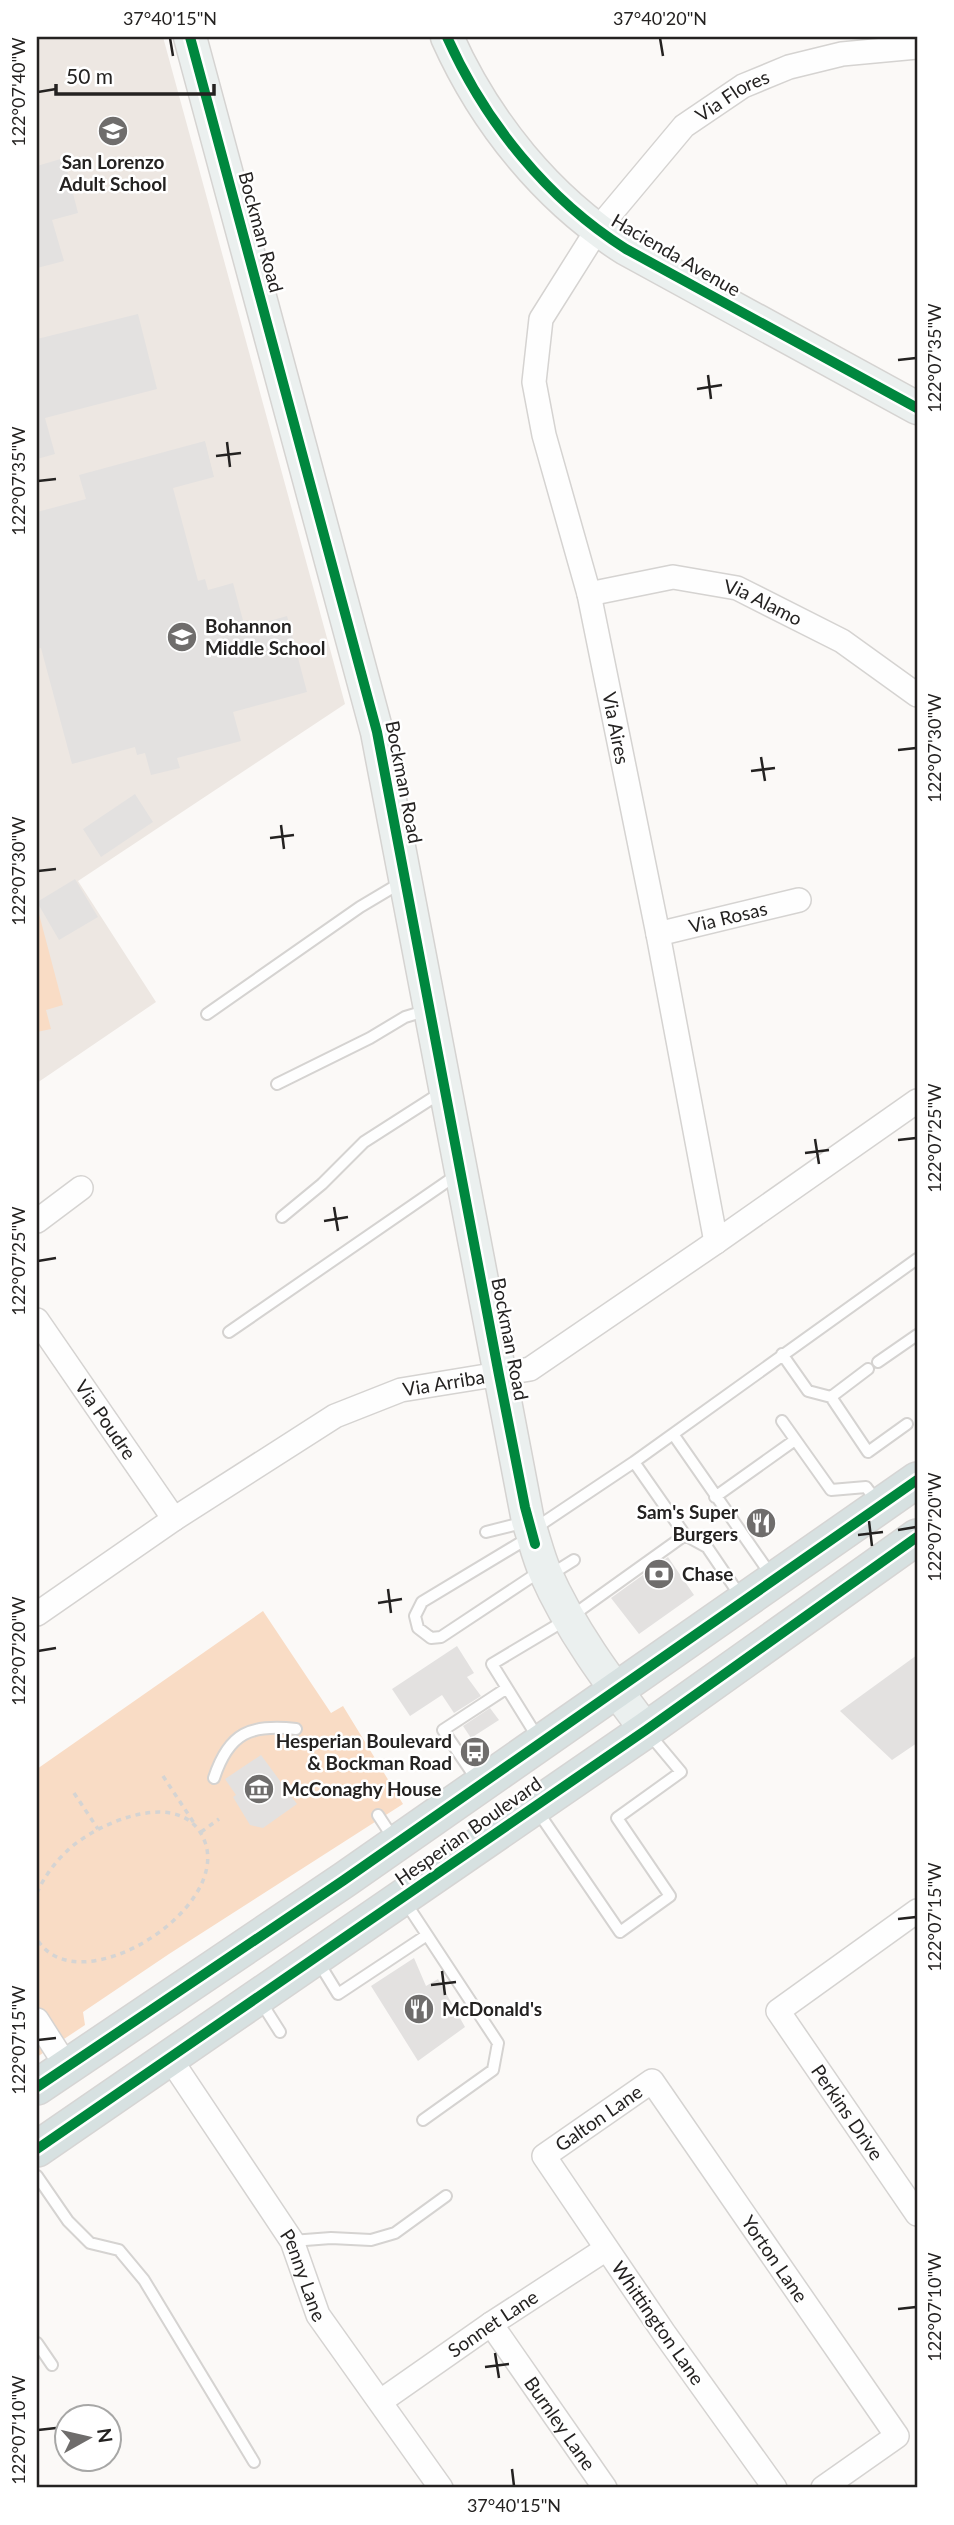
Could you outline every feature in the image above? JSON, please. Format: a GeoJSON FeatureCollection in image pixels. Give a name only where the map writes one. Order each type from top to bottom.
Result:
{"type":"FeatureCollection","features":[{"type":"Feature","properties":{"kind":"main road","name":"Hesperian Boulevard"},"geometry":{"type":"LineString","coordinates":[[37,2087],[291,1916],[387,1829],[480,1786],[917,1480]]}},
{"type":"Feature","properties":{"kind":"main road","name":"Hesperian Boulevard"},"geometry":{"type":"LineString","coordinates":[[37,2149],[646,1730],[917,1537]]}},
{"type":"Feature","properties":{"kind":"main road"},"geometry":{"type":"LineString","coordinates":[[257,1997],[262,1952],[291,1916]]}},
{"type":"Feature","properties":{"kind":"street","name":"Bockman Road"},"geometry":{"type":"LineString","coordinates":[[190,37],[368,691],[531,1529],[545,1573],[569,1618],[646,1730]]}},
{"type":"Feature","properties":{"kind":"street","name":"Hacienda Avenue"},"geometry":{"type":"LineString","coordinates":[[447,37],[461,67],[492,119],[529,165],[597,230],[626,249],[917,408]]}},
{"type":"Feature","properties":{"kind":"street","name":"Via Flores"},"geometry":{"type":"LineString","coordinates":[[597,230],[684,126],[743,86],[789,67],[842,54],[917,47]]}},
{"type":"Feature","properties":{"kind":"street","name":"Via Aires"},"geometry":{"type":"LineString","coordinates":[[597,230],[541,319],[534,382],[544,435],[589,594],[658,934],[716,1242]]}},
{"type":"Feature","properties":{"kind":"street","name":"Via Alamo"},"geometry":{"type":"LineString","coordinates":[[589,594],[673,577],[737,588],[842,641],[917,695]]}},
{"type":"Feature","properties":{"kind":"street","name":"Via Rosas"},"geometry":{"type":"LineString","coordinates":[[658,934],[799,900]]}},
{"type":"Feature","properties":{"kind":"street","name":"Via Arriba"},"geometry":{"type":"LineString","coordinates":[[37,1614],[174,1519],[335,1416],[401,1390],[530,1369],[917,1101]]}},
{"type":"Feature","properties":{"kind":"street"},"geometry":{"type":"LineString","coordinates":[[37,1220],[81,1188]]}},
{"type":"Feature","properties":{"kind":"street","name":"Via Poudre"},"geometry":{"type":"LineString","coordinates":[[37,1320],[174,1519]]}},
{"type":"Feature","properties":{"kind":"street","name":"Perkins Drive"},"geometry":{"type":"LineString","coordinates":[[917,1911],[778,2011],[910,2187],[917,2214]]}},
{"type":"Feature","properties":{"kind":"street"},"geometry":{"type":"LineString","coordinates":[[37,2020],[67,2067]]}},
{"type":"Feature","properties":{"kind":"street","name":"Penny Lane"},"geometry":{"type":"LineString","coordinates":[[169,2057],[292,2241],[318,2315],[441,2488]]}},
{"type":"Feature","properties":{"kind":"street","name":"Galton Lane"},"geometry":{"type":"LineString","coordinates":[[544,2156],[652,2081]]}},
{"type":"Feature","properties":{"kind":"street","name":"Yorton Lane"},"geometry":{"type":"LineString","coordinates":[[652,2081],[897,2436],[822,2488]]}},
{"type":"Feature","properties":{"kind":"street","name":"Whittington Lane"},"geometry":{"type":"LineString","coordinates":[[544,2156],[606,2249],[775,2488]]}},
{"type":"Feature","properties":{"kind":"street","name":"Sonnet Lane"},"geometry":{"type":"LineString","coordinates":[[381,2401],[491,2324],[606,2249]]}},
{"type":"Feature","properties":{"kind":"street","name":"Burnley Lane"},"geometry":{"type":"LineString","coordinates":[[491,2324],[605,2488]]}},
{"type":"Feature","properties":{"kind":"lane"},"geometry":{"type":"LineString","coordinates":[[206,1014],[360,907],[405,881]]}},
{"type":"Feature","properties":{"kind":"lane"},"geometry":{"type":"LineString","coordinates":[[277,1084],[370,1038],[405,1017],[429,1010]]}},
{"type":"Feature","properties":{"kind":"lane"},"geometry":{"type":"LineString","coordinates":[[282,1217],[322,1184],[364,1142],[445,1090]]}},
{"type":"Feature","properties":{"kind":"lane"},"geometry":{"type":"LineString","coordinates":[[229,1332],[460,1172]]}},
{"type":"Feature","properties":{"kind":"lane"},"geometry":{"type":"LineString","coordinates":[[574,1560],[545,1573],[441,1637],[431,1638],[418,1628],[415,1616],[422,1602],[634,1462],[917,1259]]}},
{"type":"Feature","properties":{"kind":"lane"},"geometry":{"type":"LineString","coordinates":[[878,1362],[917,1335]]}},
{"type":"Feature","properties":{"kind":"lane"},"geometry":{"type":"LineString","coordinates":[[782,1354],[808,1391],[831,1397],[867,1452],[907,1424]]}},
{"type":"Feature","properties":{"kind":"lane"},"geometry":{"type":"LineString","coordinates":[[831,1397],[868,1369]]}},
{"type":"Feature","properties":{"kind":"lane"},"geometry":{"type":"LineString","coordinates":[[782,1421],[831,1490],[866,1487],[881,1507]]}},
{"type":"Feature","properties":{"kind":"lane"},"geometry":{"type":"LineString","coordinates":[[673,1434],[775,1581]]}},
{"type":"Feature","properties":{"kind":"lane"},"geometry":{"type":"LineString","coordinates":[[715,1497],[795,1440]]}},
{"type":"Feature","properties":{"kind":"lane"},"geometry":{"type":"LineString","coordinates":[[634,1462],[685,1535],[707,1547],[745,1602]]}},
{"type":"Feature","properties":{"kind":"lane"},"geometry":{"type":"LineString","coordinates":[[486,1532],[531,1529]]}},
{"type":"Feature","properties":{"kind":"lane"},"geometry":{"type":"LineString","coordinates":[[541,1744],[492,1664],[569,1618],[685,1535]]}},
{"type":"Feature","properties":{"kind":"lane"},"geometry":{"type":"LineString","coordinates":[[480,1786],[443,1730],[507,1688]]}},
{"type":"Feature","properties":{"kind":"lane"},"geometry":{"type":"LineString","coordinates":[[214,1777],[219,1760],[234,1741],[247,1732],[262,1727],[296,1729]]}},
{"type":"Feature","properties":{"kind":"lane"},"geometry":{"type":"LineString","coordinates":[[535,1806],[620,1932],[670,1896],[617,1818],[681,1772],[646,1730]]}},
{"type":"Feature","properties":{"kind":"lane"},"geometry":{"type":"LineString","coordinates":[[402,1898],[498,2043],[493,2070],[423,2120]]}},
{"type":"Feature","properties":{"kind":"lane"},"geometry":{"type":"LineString","coordinates":[[315,1957],[338,1994],[427,1935]]}},
{"type":"Feature","properties":{"kind":"lane"},"geometry":{"type":"LineString","coordinates":[[257,1997],[280,2032]]}},
{"type":"Feature","properties":{"kind":"lane"},"geometry":{"type":"LineString","coordinates":[[37,2176],[68,2221],[90,2243],[119,2250],[144,2280],[254,2462]]}},
{"type":"Feature","properties":{"kind":"lane"},"geometry":{"type":"LineString","coordinates":[[292,2241],[331,2238],[371,2240],[395,2233],[446,2196]]}},
{"type":"Feature","properties":{"kind":"lane"},"geometry":{"type":"LineString","coordinates":[[37,2343],[52,2365]]}},
{"type":"Feature","properties":{"kind":"path"},"geometry":{"type":"LineString","coordinates":[[37,1941],[55,1956],[80,1961],[113,1956],[149,1940],[173,1922],[187,1906],[204,1875],[207,1853],[200,1832],[163,1776]]}},
{"type":"Feature","properties":{"kind":"path"},"geometry":{"type":"LineString","coordinates":[[74,1793],[98,1829]]}},
{"type":"Feature","properties":{"kind":"path"},"geometry":{"type":"LineString","coordinates":[[37,1893],[49,1871],[68,1850],[98,1829],[124,1818],[156,1812],[186,1818],[200,1832]]}},
{"type":"Feature","properties":{"kind":"path"},"geometry":{"type":"LineString","coordinates":[[200,1832],[219,1819]]}},
{"type":"Feature","properties":{"kind":"shaded area","name":"Bohannon Middle School"},"geometry":{"type":"Polygon","coordinates":[[[37,37],[163,37],[345,704],[78,881],[156,1002],[37,1083],[37,37]]]}},
{"type":"Feature","properties":{"kind":"shaded area"},"geometry":{"type":"Polygon","coordinates":[[[39,914],[63,1005],[46,1010],[51,1029],[37,1032],[37,915],[39,914]]]}},
{"type":"Feature","properties":{"kind":"shaded area"},"geometry":{"type":"Polygon","coordinates":[[[263,1611],[331,1713],[343,1706],[403,1804],[83,2012],[85,2025],[37,2057],[37,1769],[263,1611]]]}},
{"type":"Feature","properties":{"kind":"building"},"geometry":{"type":"Polygon","coordinates":[[[64,158],[78,213],[52,220],[64,261],[37,268],[37,166],[64,158]]]}},
{"type":"Feature","properties":{"kind":"building"},"geometry":{"type":"Polygon","coordinates":[[[138,314],[157,389],[45,418],[55,454],[37,459],[37,339],[138,314]]]}},
{"type":"Feature","properties":{"kind":"building"},"geometry":{"type":"Polygon","coordinates":[[[205,441],[214,477],[173,488],[198,581],[205,579],[208,590],[233,583],[245,628],[287,616],[307,692],[233,712],[241,741],[177,758],[180,768],[151,775],[145,753],[137,755],[135,747],[72,764],[41,648],[37,649],[37,512],[86,499],[79,475],[205,441]]]}},
{"type":"Feature","properties":{"kind":"building"},"geometry":{"type":"Polygon","coordinates":[[[135,794],[153,822],[101,857],[83,829],[135,794]]]}},
{"type":"Feature","properties":{"kind":"building"},"geometry":{"type":"Polygon","coordinates":[[[75,879],[98,917],[59,940],[37,902],[75,879]]]}},
{"type":"Feature","properties":{"kind":"building","name":"Chase"},"geometry":{"type":"Polygon","coordinates":[[[668,1557],[694,1595],[639,1634],[611,1598],[668,1557]]]}},
{"type":"Feature","properties":{"kind":"building"},"geometry":{"type":"Polygon","coordinates":[[[457,1646],[474,1673],[467,1677],[481,1696],[454,1713],[442,1695],[410,1716],[392,1689],[457,1646]]]}},
{"type":"Feature","properties":{"kind":"building"},"geometry":{"type":"Polygon","coordinates":[[[917,1655],[917,1743],[892,1760],[840,1711],[917,1655]]]}},
{"type":"Feature","properties":{"kind":"building"},"geometry":{"type":"Polygon","coordinates":[[[490,1708],[499,1720],[471,1738],[463,1726],[490,1708]]]}},
{"type":"Feature","properties":{"kind":"building","name":"McConaghy House"},"geometry":{"type":"Polygon","coordinates":[[[261,1755],[297,1804],[263,1828],[250,1825],[225,1779],[261,1755]]]}},
{"type":"Feature","properties":{"kind":"building"},"geometry":{"type":"Polygon","coordinates":[[[414,1958],[426,1986],[438,1979],[465,2027],[418,2061],[371,1986],[414,1958]]]}},
{"type":"Feature","properties":{"kind":"cycle path"},"geometry":{"type":"LineString","coordinates":[[190,37],[377,732],[499,1375],[535,1544]]}},
{"type":"Feature","properties":{"kind":"cycle path"},"geometry":{"type":"LineString","coordinates":[[447,37],[480,99],[521,156],[570,207],[597,229],[626,249],[917,408]]}},
{"type":"Feature","properties":{"kind":"cycle path"},"geometry":{"type":"LineString","coordinates":[[37,2087],[344,1880],[917,1480]]}},
{"type":"Feature","properties":{"kind":"cycle path"},"geometry":{"type":"LineString","coordinates":[[37,2149],[646,1730],[917,1537]]}},
{"type":"Feature","properties":{"kind":"place","name":"San Lorenzo Adult School"},"geometry":{"type":"Point","coordinates":[113,131]}},
{"type":"Feature","properties":{"kind":"place","name":"Bohannon Middle School"},"geometry":{"type":"Point","coordinates":[182,637]}},
{"type":"Feature","properties":{"kind":"place","name":"Sam's Super Burgers"},"geometry":{"type":"Point","coordinates":[761,1523]}},
{"type":"Feature","properties":{"kind":"place","name":"Chase"},"geometry":{"type":"Point","coordinates":[659,1574]}},
{"type":"Feature","properties":{"kind":"place","name":"Hesperian Boulevard & Bockman Road"},"geometry":{"type":"Point","coordinates":[475,1752]}},
{"type":"Feature","properties":{"kind":"place","name":"McConaghy House"},"geometry":{"type":"Point","coordinates":[259,1789]}},
{"type":"Feature","properties":{"kind":"place","name":"McDonald's"},"geometry":{"type":"Point","coordinates":[419,2009]}}]}
